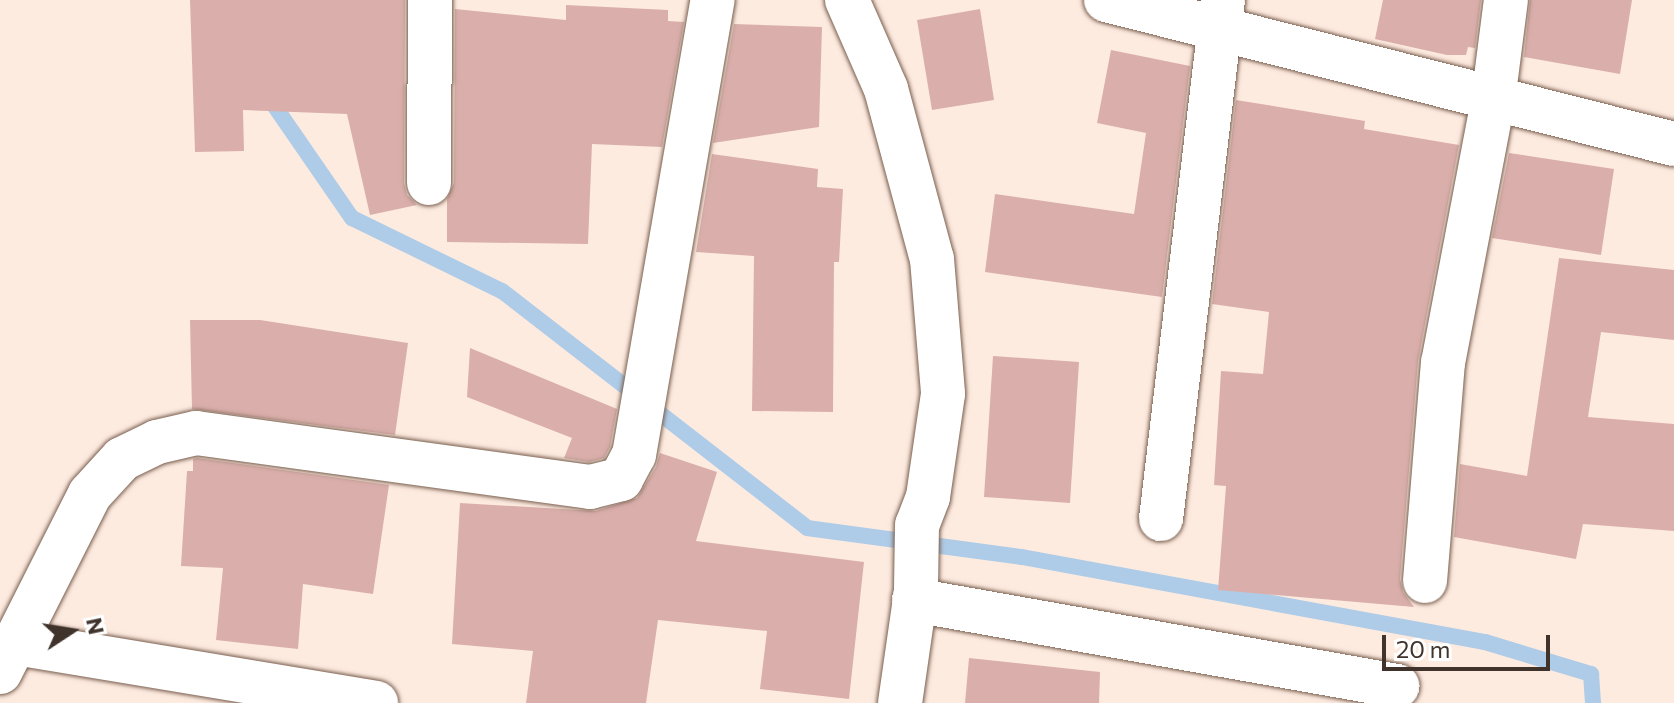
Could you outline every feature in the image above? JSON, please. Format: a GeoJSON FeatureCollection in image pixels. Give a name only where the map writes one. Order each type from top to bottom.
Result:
{"type":"FeatureCollection","features":[{"type":"Feature","properties":{"kind":"street"},"geometry":{"type":"LineString","coordinates":[[429,183],[430,0]]}},
{"type":"Feature","properties":{"kind":"street"},"geometry":{"type":"LineString","coordinates":[[376,703],[8,658],[90,494],[122,459],[157,442],[196,433],[590,487],[621,479],[634,455],[639,429],[713,0]]}},
{"type":"Feature","properties":{"kind":"street"},"geometry":{"type":"LineString","coordinates":[[847,0],[886,89],[932,259],[943,394],[928,497],[917,525],[915,596],[900,703]]}},
{"type":"Feature","properties":{"kind":"street"},"geometry":{"type":"LineString","coordinates":[[1106,0],[1221,14],[1493,101],[1674,144]]}},
{"type":"Feature","properties":{"kind":"street"},"geometry":{"type":"LineString","coordinates":[[1425,581],[1443,363],[1493,101],[1506,0]]}},
{"type":"Feature","properties":{"kind":"street"},"geometry":{"type":"LineString","coordinates":[[1161,519],[1221,14]]}},
{"type":"Feature","properties":{"kind":"street"},"geometry":{"type":"LineString","coordinates":[[915,596],[1397,686]]}},
{"type":"Feature","properties":{"kind":"building"},"geometry":{"type":"Polygon","coordinates":[[[190,0],[405,0],[404,183],[407,195],[417,205],[370,215],[347,114],[243,110],[244,151],[195,152],[190,0]]]}},
{"type":"Feature","properties":{"kind":"building"},"geometry":{"type":"Polygon","coordinates":[[[1383,0],[1481,0],[1475,48],[1468,47],[1466,55],[1447,55],[1375,39],[1383,0]]]}},
{"type":"Feature","properties":{"kind":"building"},"geometry":{"type":"Polygon","coordinates":[[[1530,0],[1632,0],[1620,74],[1524,57],[1530,0]]]}},
{"type":"Feature","properties":{"kind":"building"},"geometry":{"type":"Polygon","coordinates":[[[566,5],[668,10],[668,21],[684,22],[662,147],[592,144],[588,244],[447,242],[447,199],[454,183],[455,9],[566,20],[566,5]]]}},
{"type":"Feature","properties":{"kind":"building"},"geometry":{"type":"Polygon","coordinates":[[[980,9],[994,100],[932,110],[917,20],[980,9]]]}},
{"type":"Feature","properties":{"kind":"building"},"geometry":{"type":"Polygon","coordinates":[[[734,24],[822,27],[819,127],[713,143],[734,24]]]}},
{"type":"Feature","properties":{"kind":"building"},"geometry":{"type":"Polygon","coordinates":[[[1111,50],[1190,66],[1162,297],[985,272],[995,194],[1134,214],[1146,133],[1097,123],[1111,50]]]}},
{"type":"Feature","properties":{"kind":"building"},"geometry":{"type":"Polygon","coordinates":[[[1236,100],[1365,121],[1364,129],[1459,145],[1418,361],[1400,579],[1403,592],[1414,607],[1218,590],[1226,486],[1214,485],[1221,371],[1263,374],[1269,312],[1212,304],[1236,100]]]}},
{"type":"Feature","properties":{"kind":"building"},"geometry":{"type":"Polygon","coordinates":[[[1509,153],[1614,169],[1601,255],[1492,238],[1509,153]]]}},
{"type":"Feature","properties":{"kind":"building"},"geometry":{"type":"Polygon","coordinates":[[[712,154],[818,169],[817,187],[843,189],[839,262],[834,262],[833,412],[752,411],[754,256],[696,252],[712,154]]]}},
{"type":"Feature","properties":{"kind":"building"},"geometry":{"type":"Polygon","coordinates":[[[1559,258],[1674,270],[1674,340],[1601,332],[1588,417],[1674,424],[1674,531],[1583,524],[1576,559],[1454,537],[1460,464],[1527,476],[1559,258]]]}},
{"type":"Feature","properties":{"kind":"building"},"geometry":{"type":"Polygon","coordinates":[[[190,320],[260,320],[408,343],[395,435],[192,409],[190,320]]]}},
{"type":"Feature","properties":{"kind":"building"},"geometry":{"type":"Polygon","coordinates":[[[470,348],[617,409],[610,447],[604,458],[589,462],[564,458],[572,438],[467,397],[470,348]]]}},
{"type":"Feature","properties":{"kind":"building"},"geometry":{"type":"Polygon","coordinates":[[[993,356],[1079,362],[1070,503],[984,497],[993,356]]]}},
{"type":"Feature","properties":{"kind":"building"},"geometry":{"type":"Polygon","coordinates":[[[660,453],[717,472],[696,541],[864,562],[849,699],[760,689],[767,631],[658,620],[646,703],[526,703],[533,651],[452,644],[460,503],[596,511],[637,498],[656,467],[660,453]]]}},
{"type":"Feature","properties":{"kind":"building"},"geometry":{"type":"Polygon","coordinates":[[[193,459],[389,485],[373,594],[303,584],[298,649],[216,640],[223,568],[181,566],[187,471],[193,471],[193,459]]]}},
{"type":"Feature","properties":{"kind":"building"},"geometry":{"type":"Polygon","coordinates":[[[969,658],[1100,672],[1099,703],[965,703],[969,658]]]}},
{"type":"Feature","properties":{"kind":"waterway"},"geometry":{"type":"LineString","coordinates":[[267,95],[352,218],[502,291],[807,528],[1022,557],[1485,642],[1591,674],[1593,703]]}}]}
